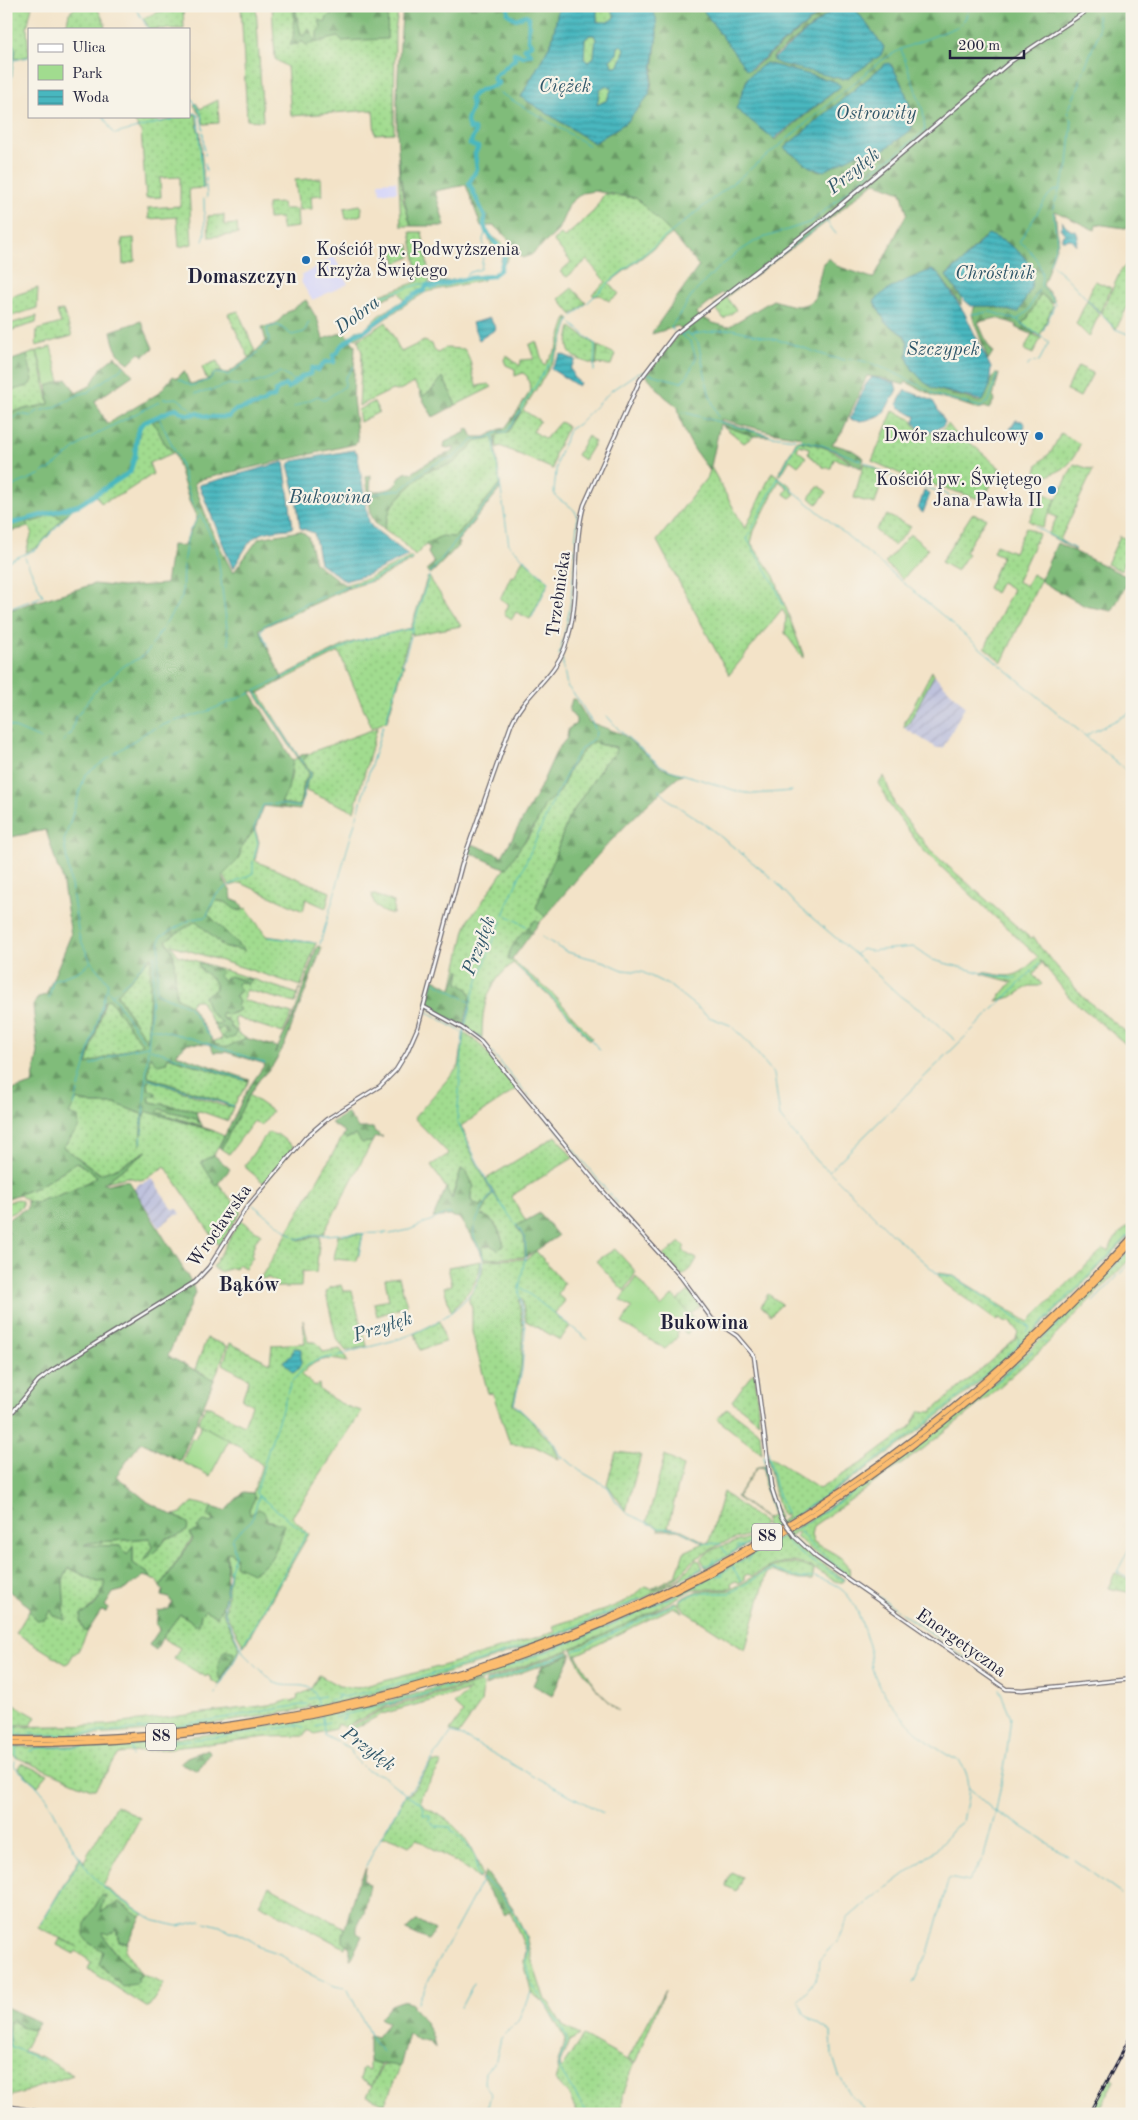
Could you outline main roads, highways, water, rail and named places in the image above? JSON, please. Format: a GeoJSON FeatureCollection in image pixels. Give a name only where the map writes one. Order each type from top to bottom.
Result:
{"type":"FeatureCollection","features":[{"type":"Feature","properties":{"kind":"highway","name":"S8"},"geometry":{"type":"LineString","coordinates":[[327,1710],[430,1682],[552,1641],[665,1591],[772,1534],[865,1474],[964,1398],[1040,1331],[1132,1237]]}},
{"type":"Feature","properties":{"kind":"highway","name":"S8"},"geometry":{"type":"LineString","coordinates":[[6,1740],[92,1738],[168,1732],[327,1710],[439,1683],[553,1645],[661,1598],[764,1544],[868,1477],[954,1412],[1040,1337],[1132,1243]]}},
{"type":"Feature","properties":{"kind":"highway","name":"S8"},"geometry":{"type":"LineString","coordinates":[[6,1744],[92,1742],[162,1737],[229,1729],[314,1712]]}},
{"type":"Feature","properties":{"kind":"water","name":"Ciężek"},"geometry":{"type":"Polygon","coordinates":[[[559,6],[649,6],[656,17],[657,34],[649,95],[628,121],[594,143],[521,97],[552,41],[559,6]],[[599,7],[597,9],[597,22],[607,22],[614,19],[615,16],[611,9],[599,7]],[[590,35],[585,39],[584,59],[588,62],[594,57],[596,39],[594,35],[590,35]],[[621,45],[618,47],[617,54],[610,60],[612,66],[619,66],[625,49],[621,45]],[[607,86],[600,90],[597,105],[607,100],[612,88],[607,86]]]}},
{"type":"Feature","properties":{"kind":"water"},"geometry":{"type":"Polygon","coordinates":[[[700,6],[766,6],[764,8],[765,11],[772,15],[778,12],[781,6],[829,6],[749,70],[746,69],[700,6]]]}},
{"type":"Feature","properties":{"kind":"water","name":"Ostrowity"},"geometry":{"type":"Polygon","coordinates":[[[837,6],[853,6],[884,47],[881,55],[848,78],[842,79],[780,64],[772,60],[837,6]]]}},
{"type":"Feature","properties":{"kind":"water","name":"Ostrowity"},"geometry":{"type":"Polygon","coordinates":[[[766,63],[836,82],[841,86],[774,139],[736,109],[748,77],[766,63]]]}},
{"type":"Feature","properties":{"kind":"water","name":"Ostrowity"},"geometry":{"type":"Polygon","coordinates":[[[889,63],[907,97],[912,117],[910,131],[875,156],[861,152],[824,171],[810,167],[784,148],[885,64],[889,63]]]}},
{"type":"Feature","properties":{"kind":"water"},"geometry":{"type":"Polygon","coordinates":[[[1061,220],[1070,230],[1076,231],[1078,236],[1076,245],[1071,239],[1062,240],[1062,236],[1065,234],[1060,228],[1063,224],[1061,220]]]}},
{"type":"Feature","properties":{"kind":"water","name":"Chróstnik"},"geometry":{"type":"Polygon","coordinates":[[[988,234],[1012,246],[1030,266],[1032,283],[1019,312],[993,306],[971,306],[962,298],[946,276],[988,234]]]}},
{"type":"Feature","properties":{"kind":"water","name":"Szczypek"},"geometry":{"type":"Polygon","coordinates":[[[932,270],[938,273],[964,312],[991,368],[989,388],[983,401],[933,388],[924,382],[912,369],[907,358],[908,343],[904,335],[886,323],[874,302],[892,287],[932,270]]]}},
{"type":"Feature","properties":{"kind":"water"},"geometry":{"type":"Polygon","coordinates":[[[490,318],[496,329],[479,340],[472,323],[490,318]]]}},
{"type":"Feature","properties":{"kind":"water"},"geometry":{"type":"Polygon","coordinates":[[[561,354],[576,360],[570,369],[573,377],[580,383],[578,386],[551,369],[561,354]]]}},
{"type":"Feature","properties":{"kind":"water"},"geometry":{"type":"Polygon","coordinates":[[[872,377],[895,383],[897,390],[883,414],[863,421],[850,419],[866,384],[872,377]]]}},
{"type":"Feature","properties":{"kind":"water"},"geometry":{"type":"Polygon","coordinates":[[[905,390],[933,401],[945,422],[943,426],[923,435],[914,422],[916,417],[897,404],[905,390]]]}},
{"type":"Feature","properties":{"kind":"water"},"geometry":{"type":"Polygon","coordinates":[[[1016,420],[1022,421],[1025,424],[1023,434],[1016,439],[1007,434],[1016,420]]]}},
{"type":"Feature","properties":{"kind":"water","name":"Bukowina"},"geometry":{"type":"Polygon","coordinates":[[[354,450],[357,452],[369,522],[372,527],[407,554],[407,556],[369,574],[345,581],[320,563],[314,533],[300,528],[296,496],[288,465],[293,461],[354,450]]]}},
{"type":"Feature","properties":{"kind":"water","name":"Bukowina"},"geometry":{"type":"Polygon","coordinates":[[[284,462],[293,527],[267,532],[254,538],[233,569],[199,485],[284,462]]]}},
{"type":"Feature","properties":{"kind":"water"},"geometry":{"type":"Polygon","coordinates":[[[924,491],[930,494],[923,513],[918,509],[924,491]]]}},
{"type":"Feature","properties":{"kind":"water"},"geometry":{"type":"Polygon","coordinates":[[[294,1348],[301,1349],[301,1360],[299,1368],[293,1373],[283,1361],[291,1356],[294,1348]]]}},
{"type":"Feature","properties":{"kind":"waterway"},"geometry":{"type":"LineString","coordinates":[[6,123],[15,50],[7,23],[10,6]]}},
{"type":"Feature","properties":{"kind":"waterway"},"geometry":{"type":"LineString","coordinates":[[134,6],[141,17]]}},
{"type":"Feature","properties":{"kind":"waterway","name":"Dobra"},"geometry":{"type":"LineString","coordinates":[[6,525],[79,505],[130,472],[135,456],[137,433],[145,422],[176,408],[188,414],[196,413],[208,417],[228,417],[236,410],[263,403],[268,398],[274,397],[276,391],[285,385],[288,388],[303,376],[310,374],[312,368],[318,370],[325,362],[334,362],[333,355],[338,352],[340,347],[357,333],[365,331],[395,308],[419,292],[424,291],[427,285],[433,287],[469,278],[492,276],[500,270],[505,255],[486,231],[484,225],[485,217],[469,183],[477,169],[475,154],[478,147],[470,144],[475,133],[474,129],[470,129],[467,121],[472,107],[470,99],[473,95],[499,83],[494,80],[494,77],[515,59],[514,53],[523,56],[531,54],[524,48],[532,44],[528,41],[529,17],[526,15],[516,19],[508,14],[508,6]]}},
{"type":"Feature","properties":{"kind":"waterway","name":"Dobra"},"geometry":{"type":"LineString","coordinates":[[888,6],[895,9],[907,6]]}},
{"type":"Feature","properties":{"kind":"waterway","name":"Przyłęk"},"geometry":{"type":"LineString","coordinates":[[674,331],[671,327],[693,294],[716,270],[737,253],[757,240],[811,222],[874,169],[925,131],[923,111],[901,49],[957,27],[965,19],[970,6]]}},
{"type":"Feature","properties":{"kind":"waterway"},"geometry":{"type":"LineString","coordinates":[[1069,114],[1068,111],[1099,32],[1097,15]]}},
{"type":"Feature","properties":{"kind":"waterway"},"geometry":{"type":"LineString","coordinates":[[142,18],[147,28]]}},
{"type":"Feature","properties":{"kind":"waterway"},"geometry":{"type":"LineString","coordinates":[[573,316],[614,278],[774,150],[879,62],[901,49]]}},
{"type":"Feature","properties":{"kind":"waterway"},"geometry":{"type":"LineString","coordinates":[[15,60],[28,57]]}},
{"type":"Feature","properties":{"kind":"waterway","name":"Dobra"},"geometry":{"type":"LineString","coordinates":[[493,86],[498,91]]}},
{"type":"Feature","properties":{"kind":"waterway"},"geometry":{"type":"LineString","coordinates":[[500,93],[590,146]]}},
{"type":"Feature","properties":{"kind":"waterway"},"geometry":{"type":"LineString","coordinates":[[190,96],[201,113],[203,129]]}},
{"type":"Feature","properties":{"kind":"waterway"},"geometry":{"type":"LineString","coordinates":[[190,114],[195,113],[198,115],[203,189]]}},
{"type":"Feature","properties":{"kind":"waterway"},"geometry":{"type":"LineString","coordinates":[[1050,264],[1057,241],[1053,208],[1068,166],[1072,120],[1070,117]]}},
{"type":"Feature","properties":{"kind":"waterway"},"geometry":{"type":"LineString","coordinates":[[104,118],[113,133]]}},
{"type":"Feature","properties":{"kind":"waterway"},"geometry":{"type":"LineString","coordinates":[[167,121],[176,118]]}},
{"type":"Feature","properties":{"kind":"waterway"},"geometry":{"type":"LineString","coordinates":[[115,134],[165,121]]}},
{"type":"Feature","properties":{"kind":"waterway"},"geometry":{"type":"LineString","coordinates":[[203,132],[204,150]]}},
{"type":"Feature","properties":{"kind":"waterway"},"geometry":{"type":"LineString","coordinates":[[205,163],[206,171]]}},
{"type":"Feature","properties":{"kind":"waterway"},"geometry":{"type":"LineString","coordinates":[[206,185],[207,197]]}},
{"type":"Feature","properties":{"kind":"waterway"},"geometry":{"type":"LineString","coordinates":[[1041,286],[1042,274],[1039,265],[1030,251],[1019,242],[1048,196],[1059,189]]}},
{"type":"Feature","properties":{"kind":"waterway"},"geometry":{"type":"LineString","coordinates":[[203,241],[205,235],[204,199]]}},
{"type":"Feature","properties":{"kind":"waterway"},"geometry":{"type":"LineString","coordinates":[[755,274],[826,221],[836,234]]}},
{"type":"Feature","properties":{"kind":"waterway"},"geometry":{"type":"LineString","coordinates":[[484,249],[483,239],[486,231]]}},
{"type":"Feature","properties":{"kind":"waterway"},"geometry":{"type":"LineString","coordinates":[[464,279],[468,273],[481,269],[484,251]]}},
{"type":"Feature","properties":{"kind":"waterway"},"geometry":{"type":"LineString","coordinates":[[1051,264],[1066,277]]}},
{"type":"Feature","properties":{"kind":"waterway"},"geometry":{"type":"LineString","coordinates":[[1068,279],[1100,313]]}},
{"type":"Feature","properties":{"kind":"waterway"},"geometry":{"type":"LineString","coordinates":[[349,318],[380,297],[420,284],[427,285]]}},
{"type":"Feature","properties":{"kind":"waterway"},"geometry":{"type":"LineString","coordinates":[[1042,287],[1053,299]]}},
{"type":"Feature","properties":{"kind":"waterway"},"geometry":{"type":"LineString","coordinates":[[971,314],[991,312],[1018,320],[1028,311],[1039,289]]}},
{"type":"Feature","properties":{"kind":"waterway"},"geometry":{"type":"LineString","coordinates":[[1043,331],[1055,304],[1052,300]]}},
{"type":"Feature","properties":{"kind":"waterway"},"geometry":{"type":"LineString","coordinates":[[1101,314],[1115,329],[1128,334]]}},
{"type":"Feature","properties":{"kind":"waterway"},"geometry":{"type":"LineString","coordinates":[[370,495],[401,490],[427,468],[442,460],[453,458],[473,440],[489,437],[498,432],[506,432],[560,346],[570,319]]}},
{"type":"Feature","properties":{"kind":"waterway"},"geometry":{"type":"LineString","coordinates":[[1018,321],[1049,342],[1039,361],[1029,363],[1028,366]]}},
{"type":"Feature","properties":{"kind":"waterway"},"geometry":{"type":"LineString","coordinates":[[179,379],[191,386],[209,380],[215,373],[228,375],[253,357],[269,341],[267,328],[278,325],[292,335],[304,332],[309,322]]}},
{"type":"Feature","properties":{"kind":"waterway"},"geometry":{"type":"LineString","coordinates":[[572,324],[595,344],[594,371]]}},
{"type":"Feature","properties":{"kind":"waterway"},"geometry":{"type":"LineString","coordinates":[[680,334],[687,333],[691,336],[732,329],[786,342],[830,357],[845,360]]}},
{"type":"Feature","properties":{"kind":"waterway","name":"Przyłęk"},"geometry":{"type":"LineString","coordinates":[[559,655],[571,597],[577,515],[571,507],[555,495],[557,461],[569,430],[578,424],[612,390],[637,373],[642,372],[681,382],[688,375],[696,358],[691,342],[679,333]]}},
{"type":"Feature","properties":{"kind":"waterway"},"geometry":{"type":"LineString","coordinates":[[692,337],[698,342],[709,393],[718,417]]}},
{"type":"Feature","properties":{"kind":"waterway"},"geometry":{"type":"LineString","coordinates":[[848,359],[856,359],[877,366],[928,390]]}},
{"type":"Feature","properties":{"kind":"waterway"},"geometry":{"type":"LineString","coordinates":[[6,424],[19,414],[31,416],[38,411],[53,408],[80,394],[88,392],[124,366]]}},
{"type":"Feature","properties":{"kind":"waterway"},"geometry":{"type":"LineString","coordinates":[[294,407],[318,396],[325,400],[345,386],[345,378],[354,366]]}},
{"type":"Feature","properties":{"kind":"waterway"},"geometry":{"type":"LineString","coordinates":[[195,393],[229,384],[255,383],[280,372],[295,381]]}},
{"type":"Feature","properties":{"kind":"waterway"},"geometry":{"type":"LineString","coordinates":[[930,392],[938,396],[981,407],[989,401],[997,375]]}},
{"type":"Feature","properties":{"kind":"waterway"},"geometry":{"type":"LineString","coordinates":[[163,399],[177,398],[196,413]]}},
{"type":"Feature","properties":{"kind":"waterway"},"geometry":{"type":"LineString","coordinates":[[6,489],[41,474],[45,470],[49,470],[82,443],[159,402]]}},
{"type":"Feature","properties":{"kind":"waterway"},"geometry":{"type":"LineString","coordinates":[[683,412],[771,436]]}},
{"type":"Feature","properties":{"kind":"waterway"},"geometry":{"type":"LineString","coordinates":[[158,416],[178,457]]}},
{"type":"Feature","properties":{"kind":"waterway"},"geometry":{"type":"LineString","coordinates":[[493,435],[509,545],[549,582],[532,617]]}},
{"type":"Feature","properties":{"kind":"waterway"},"geometry":{"type":"LineString","coordinates":[[772,436],[795,439]]}},
{"type":"Feature","properties":{"kind":"waterway"},"geometry":{"type":"LineString","coordinates":[[801,440],[822,445],[862,461]]}},
{"type":"Feature","properties":{"kind":"waterway"},"geometry":{"type":"LineString","coordinates":[[781,473],[796,443],[801,441]]}},
{"type":"Feature","properties":{"kind":"waterway"},"geometry":{"type":"LineString","coordinates":[[179,459],[191,501],[200,513],[217,549],[229,644]]}},
{"type":"Feature","properties":{"kind":"waterway"},"geometry":{"type":"LineString","coordinates":[[865,462],[884,473]]}},
{"type":"Feature","properties":{"kind":"waterway"},"geometry":{"type":"LineString","coordinates":[[889,475],[949,495]]}},
{"type":"Feature","properties":{"kind":"waterway"},"geometry":{"type":"LineString","coordinates":[[779,476],[747,539],[775,585],[783,605]]}},
{"type":"Feature","properties":{"kind":"waterway"},"geometry":{"type":"LineString","coordinates":[[778,478],[954,625]]}},
{"type":"Feature","properties":{"kind":"waterway"},"geometry":{"type":"LineString","coordinates":[[430,573],[500,486]]}},
{"type":"Feature","properties":{"kind":"waterway"},"geometry":{"type":"LineString","coordinates":[[952,496],[970,501]]}},
{"type":"Feature","properties":{"kind":"waterway"},"geometry":{"type":"LineString","coordinates":[[6,562],[37,549],[74,507]]}},
{"type":"Feature","properties":{"kind":"waterway"},"geometry":{"type":"LineString","coordinates":[[152,645],[182,597],[183,565],[187,539],[189,531],[200,516]]}},
{"type":"Feature","properties":{"kind":"waterway"},"geometry":{"type":"LineString","coordinates":[[1035,527],[1075,549]]}},
{"type":"Feature","properties":{"kind":"waterway"},"geometry":{"type":"LineString","coordinates":[[6,610],[43,596],[25,558]]}},
{"type":"Feature","properties":{"kind":"waterway"},"geometry":{"type":"LineString","coordinates":[[268,646],[261,631],[264,626],[307,603],[354,584],[367,582],[412,559]]}},
{"type":"Feature","properties":{"kind":"waterway"},"geometry":{"type":"LineString","coordinates":[[411,633],[429,576]]}},
{"type":"Feature","properties":{"kind":"waterway"},"geometry":{"type":"LineString","coordinates":[[955,627],[1132,775]]}},
{"type":"Feature","properties":{"kind":"waterway"},"geometry":{"type":"LineString","coordinates":[[298,756],[255,691],[357,641],[413,628]]}},
{"type":"Feature","properties":{"kind":"waterway"},"geometry":{"type":"LineString","coordinates":[[386,721],[411,636]]}},
{"type":"Feature","properties":{"kind":"waterway"},"geometry":{"type":"LineString","coordinates":[[78,715],[101,685],[125,665],[142,657],[151,647]]}},
{"type":"Feature","properties":{"kind":"waterway","name":"Przyłęk"},"geometry":{"type":"LineString","coordinates":[[526,1257],[525,1237],[493,1193],[457,1121],[463,1035],[473,994],[509,900],[552,803],[573,761],[581,749],[595,737],[594,726],[578,699],[567,686],[562,658]]}},
{"type":"Feature","properties":{"kind":"waterway"},"geometry":{"type":"LineString","coordinates":[[175,721],[203,713],[251,693]]}},
{"type":"Feature","properties":{"kind":"waterway"},"geometry":{"type":"LineString","coordinates":[[1087,735],[1132,712]]}},
{"type":"Feature","properties":{"kind":"waterway"},"geometry":{"type":"LineString","coordinates":[[63,742],[66,736],[71,734],[76,715]]}},
{"type":"Feature","properties":{"kind":"waterway"},"geometry":{"type":"LineString","coordinates":[[607,716],[619,730],[660,765],[670,770],[740,792],[754,794],[792,791]]}},
{"type":"Feature","properties":{"kind":"waterway"},"geometry":{"type":"LineString","coordinates":[[114,754],[148,731],[171,722]]}},
{"type":"Feature","properties":{"kind":"waterway"},"geometry":{"type":"LineString","coordinates":[[6,724],[41,739]]}},
{"type":"Feature","properties":{"kind":"waterway"},"geometry":{"type":"LineString","coordinates":[[366,782],[383,726]]}},
{"type":"Feature","properties":{"kind":"waterway"},"geometry":{"type":"LineString","coordinates":[[110,757],[85,775],[64,841],[79,936],[91,962],[108,982],[107,989],[112,995]]}},
{"type":"Feature","properties":{"kind":"waterway"},"geometry":{"type":"LineString","coordinates":[[230,885],[253,873],[253,862],[258,843],[254,828],[263,805],[278,804],[301,807],[306,782],[311,774],[299,758]]}},
{"type":"Feature","properties":{"kind":"waterway"},"geometry":{"type":"LineString","coordinates":[[357,817],[366,784]]}},
{"type":"Feature","properties":{"kind":"waterway"},"geometry":{"type":"LineString","coordinates":[[659,790],[670,801],[710,828],[773,879]]}},
{"type":"Feature","properties":{"kind":"waterway"},"geometry":{"type":"LineString","coordinates":[[344,860],[356,819]]}},
{"type":"Feature","properties":{"kind":"waterway"},"geometry":{"type":"LineString","coordinates":[[320,944],[344,861]]}},
{"type":"Feature","properties":{"kind":"waterway"},"geometry":{"type":"LineString","coordinates":[[776,882],[797,905],[856,955],[900,996],[927,1015],[955,1040]]}},
{"type":"Feature","properties":{"kind":"waterway"},"geometry":{"type":"LineString","coordinates":[[211,1038],[188,1006],[156,993],[160,939],[161,936],[192,919],[206,917],[216,895],[228,886]]}},
{"type":"Feature","properties":{"kind":"waterway"},"geometry":{"type":"LineString","coordinates":[[504,914],[526,926]]}},
{"type":"Feature","properties":{"kind":"waterway"},"geometry":{"type":"LineString","coordinates":[[268,937],[316,943]]}},
{"type":"Feature","properties":{"kind":"waterway"},"geometry":{"type":"LineString","coordinates":[[542,937],[567,952],[605,962],[623,970],[642,972],[668,985]]}},
{"type":"Feature","properties":{"kind":"waterway"},"geometry":{"type":"LineString","coordinates":[[856,954],[862,949],[869,951],[913,947],[933,960],[986,974],[1016,979]]}},
{"type":"Feature","properties":{"kind":"waterway"},"geometry":{"type":"LineString","coordinates":[[141,1143],[155,955]]}},
{"type":"Feature","properties":{"kind":"waterway"},"geometry":{"type":"LineString","coordinates":[[143,1040],[112,995],[130,979],[147,959]]}},
{"type":"Feature","properties":{"kind":"waterway"},"geometry":{"type":"LineString","coordinates":[[49,999],[53,980],[77,972],[90,963]]}},
{"type":"Feature","properties":{"kind":"waterway"},"geometry":{"type":"LineString","coordinates":[[1027,1332],[1031,1328],[953,1276],[939,1275],[891,1233],[829,1171],[1039,964]]}},
{"type":"Feature","properties":{"kind":"waterway"},"geometry":{"type":"LineString","coordinates":[[518,967],[555,1000],[600,1050]]}},
{"type":"Feature","properties":{"kind":"waterway"},"geometry":{"type":"LineString","coordinates":[[470,1002],[433,981],[427,1004],[428,1007],[478,1036],[552,1124]]}},
{"type":"Feature","properties":{"kind":"waterway"},"geometry":{"type":"LineString","coordinates":[[670,986],[709,1017],[730,1025],[746,1040],[774,1074],[780,1117],[817,1162],[828,1170]]}},
{"type":"Feature","properties":{"kind":"waterway"},"geometry":{"type":"LineString","coordinates":[[74,1106],[106,990]]}},
{"type":"Feature","properties":{"kind":"waterway"},"geometry":{"type":"LineString","coordinates":[[428,1012],[462,1032]]}},
{"type":"Feature","properties":{"kind":"waterway"},"geometry":{"type":"LineString","coordinates":[[151,1028],[191,1038],[265,1063]]}},
{"type":"Feature","properties":{"kind":"waterway"},"geometry":{"type":"LineString","coordinates":[[91,1065],[127,1050],[148,1046]]}},
{"type":"Feature","properties":{"kind":"waterway"},"geometry":{"type":"LineString","coordinates":[[150,1049],[245,1080]]}},
{"type":"Feature","properties":{"kind":"waterway"},"geometry":{"type":"LineString","coordinates":[[148,1079],[233,1106]]}},
{"type":"Feature","properties":{"kind":"waterway"},"geometry":{"type":"LineString","coordinates":[[554,1126],[617,1203]]}},
{"type":"Feature","properties":{"kind":"waterway","name":"Przyłęk"},"geometry":{"type":"LineString","coordinates":[[483,1259],[474,1237],[474,1231],[477,1220],[492,1193]]}},
{"type":"Feature","properties":{"kind":"waterway"},"geometry":{"type":"LineString","coordinates":[[253,1205],[271,1219]]}},
{"type":"Feature","properties":{"kind":"waterway"},"geometry":{"type":"LineString","coordinates":[[390,1234],[409,1230],[446,1214],[451,1214]]}},
{"type":"Feature","properties":{"kind":"waterway"},"geometry":{"type":"LineString","coordinates":[[273,1220],[297,1239],[339,1234]]}},
{"type":"Feature","properties":{"kind":"waterway"},"geometry":{"type":"LineString","coordinates":[[1036,1329],[1132,1232]]}},
{"type":"Feature","properties":{"kind":"waterway"},"geometry":{"type":"LineString","coordinates":[[342,1234],[387,1233]]}},
{"type":"Feature","properties":{"kind":"waterway"},"geometry":{"type":"LineString","coordinates":[[359,1255],[363,1234]]}},
{"type":"Feature","properties":{"kind":"waterway"},"geometry":{"type":"LineString","coordinates":[[1044,1338],[1132,1248]]}},
{"type":"Feature","properties":{"kind":"waterway"},"geometry":{"type":"LineString","coordinates":[[525,1258],[519,1289],[525,1329],[522,1370],[514,1404],[549,1437],[559,1455],[563,1458]]}},
{"type":"Feature","properties":{"kind":"waterway","name":"Przyłęk"},"geometry":{"type":"LineString","coordinates":[[347,1353],[401,1338],[441,1320],[464,1301],[472,1291],[479,1279],[482,1261]]}},
{"type":"Feature","properties":{"kind":"waterway"},"geometry":{"type":"LineString","coordinates":[[1093,1302],[1132,1261]]}},
{"type":"Feature","properties":{"kind":"waterway"},"geometry":{"type":"LineString","coordinates":[[520,1287],[587,1339]]}},
{"type":"Feature","properties":{"kind":"waterway"},"geometry":{"type":"LineString","coordinates":[[789,1519],[853,1477],[915,1432],[1032,1333]]}},
{"type":"Feature","properties":{"kind":"waterway"},"geometry":{"type":"LineString","coordinates":[[1018,1346],[1019,1339]]}},
{"type":"Feature","properties":{"kind":"waterway"},"geometry":{"type":"LineString","coordinates":[[1042,1340],[1046,1344]]}},
{"type":"Feature","properties":{"kind":"waterway"},"geometry":{"type":"LineString","coordinates":[[795,1530],[856,1491],[908,1453],[972,1403],[1032,1352]]}},
{"type":"Feature","properties":{"kind":"waterway","name":"Przyłęk"},"geometry":{"type":"LineString","coordinates":[[226,1618],[224,1607],[230,1569],[235,1555],[232,1538],[252,1520],[259,1496],[256,1493],[291,1382],[308,1364],[345,1354]]}},
{"type":"Feature","properties":{"kind":"waterway"},"geometry":{"type":"LineString","coordinates":[[768,1452],[775,1486],[786,1514]]}},
{"type":"Feature","properties":{"kind":"waterway"},"geometry":{"type":"LineString","coordinates":[[764,1456],[764,1462]]}},
{"type":"Feature","properties":{"kind":"waterway"},"geometry":{"type":"LineString","coordinates":[[566,1459],[580,1471],[608,1487],[616,1501],[628,1514],[659,1528],[678,1529],[705,1543],[721,1544]]}},
{"type":"Feature","properties":{"kind":"waterway"},"geometry":{"type":"LineString","coordinates":[[764,1466],[767,1490],[774,1518]]}},
{"type":"Feature","properties":{"kind":"waterway"},"geometry":{"type":"LineString","coordinates":[[242,1647],[307,1534],[259,1496]]}},
{"type":"Feature","properties":{"kind":"waterway"},"geometry":{"type":"LineString","coordinates":[[729,1554],[780,1525]]}},
{"type":"Feature","properties":{"kind":"waterway"},"geometry":{"type":"LineString","coordinates":[[799,1530],[810,1544],[847,1575]]}},
{"type":"Feature","properties":{"kind":"waterway"},"geometry":{"type":"LineString","coordinates":[[735,1564],[787,1535]]}},
{"type":"Feature","properties":{"kind":"waterway"},"geometry":{"type":"LineString","coordinates":[[784,1537],[802,1555],[844,1580]]}},
{"type":"Feature","properties":{"kind":"waterway"},"geometry":{"type":"LineString","coordinates":[[1132,1543],[1117,1572],[1132,1580]]}},
{"type":"Feature","properties":{"kind":"waterway"},"geometry":{"type":"LineString","coordinates":[[737,1546],[743,1546]]}},
{"type":"Feature","properties":{"kind":"waterway"},"geometry":{"type":"LineString","coordinates":[[722,1547],[727,1555]]}},
{"type":"Feature","properties":{"kind":"waterway"},"geometry":{"type":"LineString","coordinates":[[704,1565],[724,1557]]}},
{"type":"Feature","properties":{"kind":"waterway"},"geometry":{"type":"LineString","coordinates":[[747,1562],[750,1557]]}},
{"type":"Feature","properties":{"kind":"waterway"},"geometry":{"type":"LineString","coordinates":[[710,1564],[714,1559]]}},
{"type":"Feature","properties":{"kind":"waterway"},"geometry":{"type":"LineString","coordinates":[[732,1566],[741,1581]]}},
{"type":"Feature","properties":{"kind":"waterway"},"geometry":{"type":"LineString","coordinates":[[682,1579],[702,1567]]}},
{"type":"Feature","properties":{"kind":"waterway"},"geometry":{"type":"LineString","coordinates":[[718,1575],[730,1568]]}},
{"type":"Feature","properties":{"kind":"waterway"},"geometry":{"type":"LineString","coordinates":[[680,1600],[697,1593],[730,1593],[771,1569],[802,1579],[813,1577]]}},
{"type":"Feature","properties":{"kind":"waterway"},"geometry":{"type":"LineString","coordinates":[[334,1717],[433,1692],[481,1676],[577,1639],[716,1575],[723,1575]]}},
{"type":"Feature","properties":{"kind":"waterway"},"geometry":{"type":"LineString","coordinates":[[815,1577],[836,1586],[844,1592],[855,1607],[869,1644],[874,1674],[888,1699],[898,1712],[933,1745],[957,1760]]}},
{"type":"Feature","properties":{"kind":"waterway"},"geometry":{"type":"LineString","coordinates":[[852,1578],[989,1675]]}},
{"type":"Feature","properties":{"kind":"waterway"},"geometry":{"type":"LineString","coordinates":[[336,1694],[343,1697],[368,1692],[480,1661],[546,1639],[640,1599]]}},
{"type":"Feature","properties":{"kind":"waterway"},"geometry":{"type":"LineString","coordinates":[[574,1651],[676,1603]]}},
{"type":"Feature","properties":{"kind":"waterway","name":"Przyłęk"},"geometry":{"type":"LineString","coordinates":[[227,1619],[243,1652],[273,1682],[280,1685],[307,1687],[316,1696],[319,1706]]}},
{"type":"Feature","properties":{"kind":"waterway"},"geometry":{"type":"LineString","coordinates":[[215,1694],[240,1651]]}},
{"type":"Feature","properties":{"kind":"waterway"},"geometry":{"type":"LineString","coordinates":[[486,1683],[569,1653]]}},
{"type":"Feature","properties":{"kind":"waterway"},"geometry":{"type":"LineString","coordinates":[[928,1953],[949,1878],[968,1882],[984,1856],[996,1811],[1006,1758],[1011,1717],[999,1689]]}},
{"type":"Feature","properties":{"kind":"waterway"},"geometry":{"type":"LineString","coordinates":[[329,1700],[338,1699],[339,1695]]}},
{"type":"Feature","properties":{"kind":"waterway","name":"Przyłęk"},"geometry":{"type":"LineString","coordinates":[[309,1699],[324,1696]]}},
{"type":"Feature","properties":{"kind":"waterway"},"geometry":{"type":"LineString","coordinates":[[30,1732],[36,1735],[57,1735],[145,1729],[307,1704]]}},
{"type":"Feature","properties":{"kind":"waterway","name":"Przyłęk"},"geometry":{"type":"LineString","coordinates":[[321,1712],[325,1736],[350,1748],[354,1758],[365,1769],[383,1776],[409,1797],[420,1803],[424,1808],[423,1815],[430,1815],[430,1821],[435,1826],[451,1827],[451,1830],[475,1856],[477,1872],[480,1878]]}},
{"type":"Feature","properties":{"kind":"waterway"},"geometry":{"type":"LineString","coordinates":[[341,1719],[344,1719],[345,1715]]}},
{"type":"Feature","properties":{"kind":"waterway"},"geometry":{"type":"LineString","coordinates":[[6,1719],[16,1725]]}},
{"type":"Feature","properties":{"kind":"waterway","name":"Przyłęk"},"geometry":{"type":"LineString","coordinates":[[315,1726],[329,1722]]}},
{"type":"Feature","properties":{"kind":"waterway"},"geometry":{"type":"LineString","coordinates":[[30,1751],[37,1748],[102,1746],[201,1739],[298,1725],[304,1728]]}},
{"type":"Feature","properties":{"kind":"waterway"},"geometry":{"type":"LineString","coordinates":[[16,1728],[16,1736]]}},
{"type":"Feature","properties":{"kind":"waterway"},"geometry":{"type":"LineString","coordinates":[[19,1735],[32,1735],[34,1733]]}},
{"type":"Feature","properties":{"kind":"waterway"},"geometry":{"type":"LineString","coordinates":[[408,1794],[451,1733],[462,1736],[535,1777]]}},
{"type":"Feature","properties":{"kind":"waterway"},"geometry":{"type":"LineString","coordinates":[[6,1736],[12,1736]]}},
{"type":"Feature","properties":{"kind":"waterway"},"geometry":{"type":"LineString","coordinates":[[131,1745],[132,1753]]}},
{"type":"Feature","properties":{"kind":"waterway"},"geometry":{"type":"LineString","coordinates":[[16,1747],[16,1758]]}},
{"type":"Feature","properties":{"kind":"waterway"},"geometry":{"type":"LineString","coordinates":[[6,1748],[14,1748]]}},
{"type":"Feature","properties":{"kind":"waterway"},"geometry":{"type":"LineString","coordinates":[[15,1761],[15,1767],[35,1784],[47,1798],[73,1848],[91,1874],[105,1889],[155,1921],[178,1926],[201,1921]]}},
{"type":"Feature","properties":{"kind":"waterway"},"geometry":{"type":"LineString","coordinates":[[959,1761],[967,1774],[969,1788],[964,1816]]}},
{"type":"Feature","properties":{"kind":"waterway"},"geometry":{"type":"LineString","coordinates":[[538,1778],[603,1813]]}},
{"type":"Feature","properties":{"kind":"waterway"},"geometry":{"type":"LineString","coordinates":[[969,1788],[994,1811],[1068,1856]]}},
{"type":"Feature","properties":{"kind":"waterway"},"geometry":{"type":"LineString","coordinates":[[366,1867],[406,1794]]}},
{"type":"Feature","properties":{"kind":"waterway"},"geometry":{"type":"LineString","coordinates":[[864,1905],[936,1850],[953,1829],[963,1821],[964,1817]]}},
{"type":"Feature","properties":{"kind":"waterway"},"geometry":{"type":"LineString","coordinates":[[41,1923],[81,1858]]}},
{"type":"Feature","properties":{"kind":"waterway"},"geometry":{"type":"LineString","coordinates":[[1074,1860],[1121,1894]]}},
{"type":"Feature","properties":{"kind":"waterway","name":"Przyłęk"},"geometry":{"type":"LineString","coordinates":[[438,1962],[483,1879],[499,1892],[515,1914],[516,1921],[523,1929],[527,1950],[526,1960],[531,1983]]}},
{"type":"Feature","properties":{"kind":"waterway"},"geometry":{"type":"LineString","coordinates":[[799,2000],[816,1979],[820,1959],[837,1941],[848,1918],[862,1906]]}},
{"type":"Feature","properties":{"kind":"waterway"},"geometry":{"type":"LineString","coordinates":[[205,1922],[237,1933],[254,1942],[259,1947],[280,1954],[303,1971],[335,1986],[345,1988]]}},
{"type":"Feature","properties":{"kind":"waterway"},"geometry":{"type":"LineString","coordinates":[[913,1983],[927,1955]]}},
{"type":"Feature","properties":{"kind":"waterway"},"geometry":{"type":"LineString","coordinates":[[418,2002],[437,1963]]}},
{"type":"Feature","properties":{"kind":"waterway"},"geometry":{"type":"LineString","coordinates":[[461,2007],[474,1983]]}},
{"type":"Feature","properties":{"kind":"waterway","name":"Przyłęk"},"geometry":{"type":"LineString","coordinates":[[532,1985],[559,2023]]}},
{"type":"Feature","properties":{"kind":"waterway"},"geometry":{"type":"LineString","coordinates":[[348,1990],[373,2041],[385,2054]]}},
{"type":"Feature","properties":{"kind":"waterway"},"geometry":{"type":"LineString","coordinates":[[526,2006],[531,1992]]}},
{"type":"Feature","properties":{"kind":"waterway"},"geometry":{"type":"LineString","coordinates":[[799,2002],[805,2015],[831,2032],[832,2055]]}},
{"type":"Feature","properties":{"kind":"waterway"},"geometry":{"type":"LineString","coordinates":[[488,2107],[491,2094],[484,2083],[485,2072],[496,2060],[501,2038],[518,2021],[524,2007]]}},
{"type":"Feature","properties":{"kind":"waterway"},"geometry":{"type":"LineString","coordinates":[[6,2020],[10,2046],[42,2060]]}},
{"type":"Feature","properties":{"kind":"waterway","name":"Przyłęk"},"geometry":{"type":"LineString","coordinates":[[561,2026],[567,2039],[558,2067],[588,2114]]}},
{"type":"Feature","properties":{"kind":"waterway"},"geometry":{"type":"LineString","coordinates":[[833,2057],[839,2076],[853,2098]]}},
{"type":"Feature","properties":{"kind":"waterway"},"geometry":{"type":"LineString","coordinates":[[854,2099],[863,2107],[866,2114]]}},
{"type":"Feature","properties":{"kind":"railway"},"geometry":{"type":"LineString","coordinates":[[1089,2114],[1132,2034]]}},
{"type":"Feature","properties":{"kind":"place","name":"Kościół pw. Podwyższenia Krzyża Świętego"},"geometry":{"type":"Point","coordinates":[306,260]}},
{"type":"Feature","properties":{"kind":"place","name":"Dwór szachulcowy"},"geometry":{"type":"Point","coordinates":[1039,436]}},
{"type":"Feature","properties":{"kind":"place","name":"Kościół pw. Świętego Jana Pawła II"},"geometry":{"type":"Point","coordinates":[1052,490]}},
{"type":"Feature","properties":{"kind":"district","name":"Domaszczyn"},"geometry":{"type":"Point","coordinates":[242,278]}},
{"type":"Feature","properties":{"kind":"district","name":"Bąków"},"geometry":{"type":"Point","coordinates":[249,1286]}},
{"type":"Feature","properties":{"kind":"district","name":"Bukowina"},"geometry":{"type":"Point","coordinates":[704,1324]}}]}
